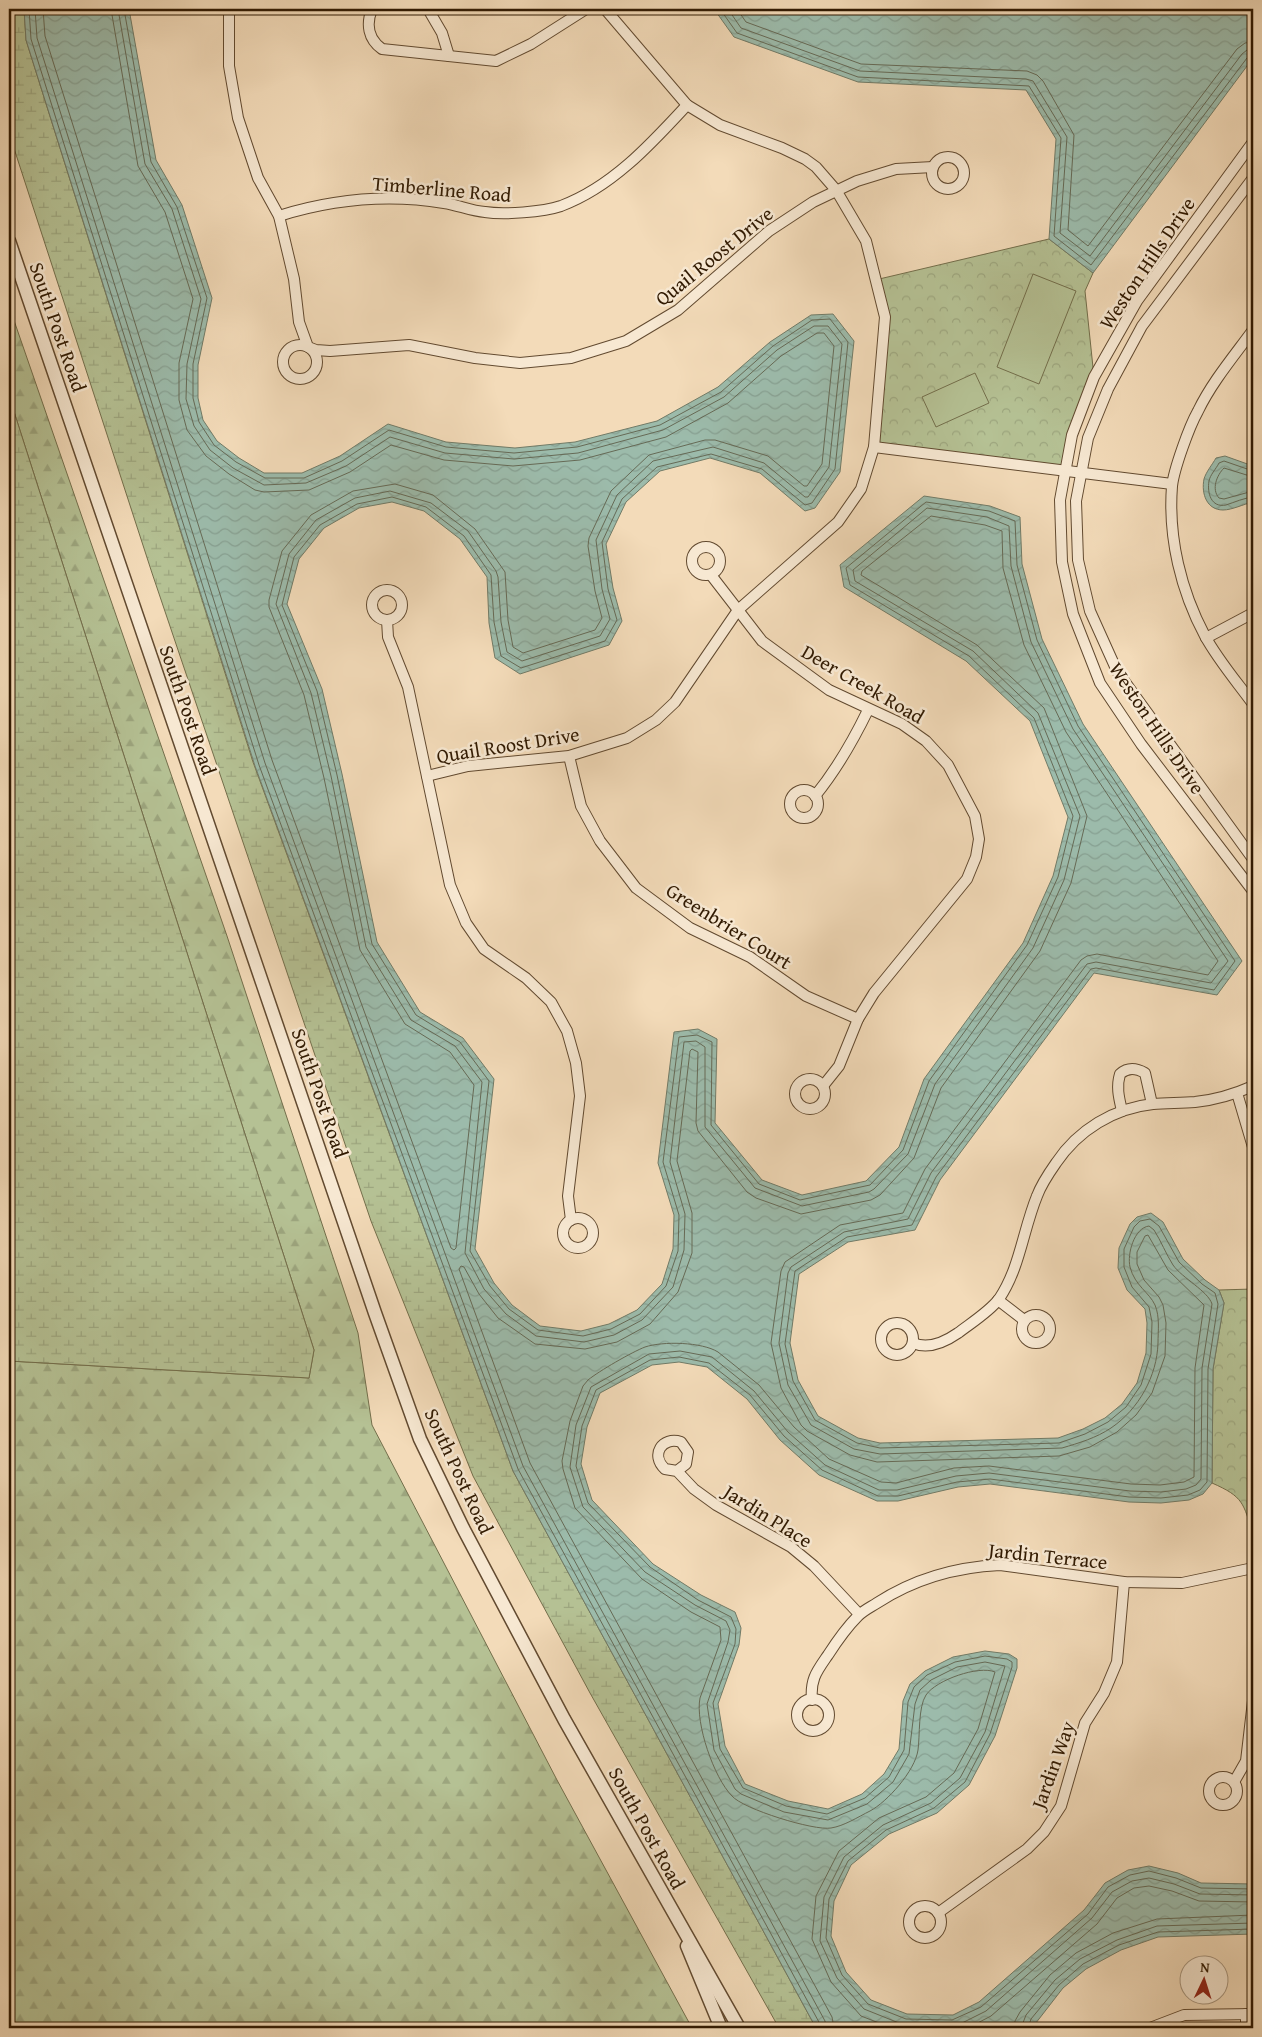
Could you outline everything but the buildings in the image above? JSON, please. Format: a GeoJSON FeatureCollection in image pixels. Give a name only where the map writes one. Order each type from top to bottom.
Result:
{"type":"FeatureCollection","features":[{"type":"Feature","properties":{"kind":"street","name":"Quail Roost Drive"},"geometry":{"type":"LineString","coordinates":[[229,9],[229,66],[238,118],[258,178],[279,216],[294,279],[299,322],[308,346],[316,350],[330,351],[409,344],[475,358],[520,362],[571,358],[626,341],[678,310],[768,231],[813,202],[836,190],[896,169],[933,168]]}},
{"type":"Feature","properties":{"kind":"street"},"geometry":{"type":"LineString","coordinates":[[372,9],[369,27],[371,36],[376,45],[382,49],[496,61],[531,44],[586,9]]}},
{"type":"Feature","properties":{"kind":"street"},"geometry":{"type":"LineString","coordinates":[[428,9],[442,33],[448,56]]}},
{"type":"Feature","properties":{"kind":"street","name":"Quail Roost Drive"},"geometry":{"type":"LineString","coordinates":[[427,776],[468,766],[569,756],[627,738],[656,720],[675,702],[738,610],[838,522],[861,489],[874,447],[885,317],[866,241],[836,190],[816,167],[805,160],[782,148],[720,125],[687,105],[605,9]]}},
{"type":"Feature","properties":{"kind":"street","name":"Timberline Road"},"geometry":{"type":"LineString","coordinates":[[279,216],[304,208],[347,200],[390,198],[445,203],[485,212],[520,212],[559,206],[598,188],[666,128],[687,105]]}},
{"type":"Feature","properties":{"kind":"street","name":"Weston Hills Drive"},"geometry":{"type":"LineString","coordinates":[[1253,142],[1137,301],[1094,377],[1072,435],[1060,500],[1062,562],[1073,614],[1100,683],[1141,744],[1253,892]]}},
{"type":"Feature","properties":{"kind":"street","name":"Weston Hills Drive"},"geometry":{"type":"LineString","coordinates":[[1253,178],[1142,326],[1108,389],[1088,438],[1076,501],[1078,560],[1090,611],[1117,671],[1253,858]]}},
{"type":"Feature","properties":{"kind":"street","name":"South Post Road"},"geometry":{"type":"LineString","coordinates":[[9,241],[372,1304],[420,1439],[463,1528],[564,1719],[678,1922],[704,1962],[739,2028]]}},
{"type":"Feature","properties":{"kind":"street"},"geometry":{"type":"LineString","coordinates":[[1253,330],[1223,370],[1197,412],[1172,484],[1172,532],[1181,574],[1193,612],[1206,638],[1253,704]]}},
{"type":"Feature","properties":{"kind":"street"},"geometry":{"type":"LineString","coordinates":[[874,447],[1172,484]]}},
{"type":"Feature","properties":{"kind":"street","name":"Deer Creek Road"},"geometry":{"type":"LineString","coordinates":[[711,575],[762,641],[790,663],[829,690],[868,710],[902,724],[926,741],[948,765],[975,816],[979,839],[976,857],[967,879],[874,993],[858,1019],[839,1066],[823,1086]]}},
{"type":"Feature","properties":{"kind":"street"},"geometry":{"type":"LineString","coordinates":[[1206,638],[1253,613]]}},
{"type":"Feature","properties":{"kind":"street"},"geometry":{"type":"LineString","coordinates":[[387,620],[388,638],[408,687],[450,885],[466,923],[484,949],[526,978],[551,1002],[567,1032],[576,1062],[580,1096],[568,1196],[571,1220]]}},
{"type":"Feature","properties":{"kind":"street"},"geometry":{"type":"LineString","coordinates":[[815,796],[846,754],[868,710]]}},
{"type":"Feature","properties":{"kind":"street","name":"Greenbrier Court"},"geometry":{"type":"LineString","coordinates":[[569,756],[582,806],[600,841],[636,888],[690,928],[750,957],[806,996],[858,1019]]}},
{"type":"Feature","properties":{"kind":"street"},"geometry":{"type":"LineString","coordinates":[[1122,1111],[1117,1088],[1118,1080],[1120,1074],[1130,1069],[1145,1073],[1152,1104]]}},
{"type":"Feature","properties":{"kind":"street"},"geometry":{"type":"LineString","coordinates":[[913,1343],[922,1347],[946,1341],[998,1300],[1014,1270],[1037,1195],[1056,1162],[1082,1134],[1111,1115],[1122,1111],[1152,1104],[1196,1102],[1237,1093],[1253,1086]]}},
{"type":"Feature","properties":{"kind":"street"},"geometry":{"type":"LineString","coordinates":[[1237,1093],[1253,1147]]}},
{"type":"Feature","properties":{"kind":"street"},"geometry":{"type":"LineString","coordinates":[[1253,1186],[1253,1197]]}},
{"type":"Feature","properties":{"kind":"street"},"geometry":{"type":"LineString","coordinates":[[998,1300],[1024,1320]]}},
{"type":"Feature","properties":{"kind":"street","name":"Jardin Place"},"geometry":{"type":"LineString","coordinates":[[677,1471],[694,1489],[716,1505],[791,1547],[814,1566],[859,1614]]}},
{"type":"Feature","properties":{"kind":"street","name":"Jardin Terrace"},"geometry":{"type":"LineString","coordinates":[[812,1700],[811,1686],[815,1674],[837,1641],[859,1614],[916,1582],[947,1572],[979,1566],[1000,1565],[1124,1582],[1182,1583],[1253,1568]]}},
{"type":"Feature","properties":{"kind":"street","name":"Jardin Way"},"geometry":{"type":"LineString","coordinates":[[938,1912],[1027,1849],[1044,1832],[1061,1806],[1085,1723],[1104,1693],[1117,1662],[1124,1582]]}},
{"type":"Feature","properties":{"kind":"street"},"geometry":{"type":"LineString","coordinates":[[1234,1782],[1246,1761],[1253,1701]]}},
{"type":"Feature","properties":{"kind":"street","name":"South Post Road"},"geometry":{"type":"LineString","coordinates":[[678,1922],[694,1966],[721,2028]]}},
{"type":"Feature","properties":{"kind":"street"},"geometry":{"type":"LineString","coordinates":[[1150,2028],[1184,2015],[1250,2014],[1246,2028]]}},
{"type":"Feature","properties":{"kind":"green space"},"geometry":{"type":"Polygon","coordinates":[[[9,9],[24,9],[26,40],[253,762],[513,1471],[816,2028],[779,2028],[590,1693],[473,1476],[371,1221],[152,573],[9,133],[9,9]]]}},
{"type":"Feature","properties":{"kind":"green space"},"geometry":{"type":"Polygon","coordinates":[[[1049,239],[1093,273],[1085,291],[1094,377],[1066,470],[874,447],[885,317],[875,280],[1049,239]]]}},
{"type":"Feature","properties":{"kind":"green space"},"geometry":{"type":"Polygon","coordinates":[[[1033,274],[1076,291],[1039,384],[997,367],[1033,274]]]}},
{"type":"Feature","properties":{"kind":"green space"},"geometry":{"type":"Polygon","coordinates":[[[9,306],[227,936],[358,1333],[372,1425],[557,1780],[692,2028],[9,2028],[9,1361],[309,1378],[314,1350],[9,396],[9,306]]]}},
{"type":"Feature","properties":{"kind":"green space"},"geometry":{"type":"Polygon","coordinates":[[[975,373],[989,403],[936,427],[922,397],[975,373]]]}},
{"type":"Feature","properties":{"kind":"green space"},"geometry":{"type":"Polygon","coordinates":[[[9,396],[314,1350],[309,1378],[9,1361],[9,396]]]}},
{"type":"Feature","properties":{"kind":"green space"},"geometry":{"type":"Polygon","coordinates":[[[1253,1289],[1253,1534],[1241,1502],[1223,1488],[1212,1483],[1213,1369],[1224,1303],[1219,1290],[1253,1289]]]}},
{"type":"Feature","properties":{"kind":"water"},"geometry":{"type":"Polygon","coordinates":[[[24,9],[129,9],[156,160],[182,205],[212,298],[198,365],[198,398],[203,420],[217,441],[239,458],[264,473],[302,473],[340,456],[388,424],[446,442],[515,448],[575,442],[657,421],[718,387],[770,342],[811,315],[833,314],[854,341],[840,472],[815,508],[805,511],[760,473],[710,458],[660,471],[626,502],[606,544],[613,588],[622,621],[609,645],[520,674],[495,658],[489,623],[487,577],[460,539],[424,511],[392,502],[359,508],[324,528],[299,559],[287,604],[322,689],[377,942],[420,1012],[463,1038],[494,1079],[475,1249],[494,1283],[512,1305],[540,1326],[581,1331],[609,1324],[637,1310],[662,1284],[673,1249],[674,1215],[658,1163],[674,1032],[698,1029],[717,1039],[715,1123],[762,1180],[802,1195],[866,1181],[899,1147],[924,1079],[1023,943],[1053,876],[1068,817],[1030,721],[966,661],[844,587],[840,565],[924,496],[990,506],[1020,517],[1022,564],[1042,639],[1083,724],[1242,961],[1217,995],[1094,973],[940,1180],[915,1230],[848,1242],[799,1274],[790,1343],[798,1380],[818,1416],[858,1438],[880,1443],[1058,1438],[1083,1429],[1105,1418],[1122,1404],[1137,1383],[1146,1353],[1147,1323],[1145,1309],[1127,1290],[1118,1268],[1119,1248],[1130,1224],[1137,1217],[1151,1213],[1163,1222],[1183,1259],[1205,1280],[1219,1290],[1224,1303],[1213,1369],[1212,1483],[1203,1494],[1189,1500],[1161,1503],[1129,1502],[990,1484],[958,1487],[898,1501],[877,1501],[819,1475],[780,1440],[747,1399],[707,1367],[679,1362],[652,1365],[600,1393],[587,1427],[581,1464],[592,1500],[653,1564],[701,1595],[735,1612],[741,1628],[739,1645],[718,1704],[725,1746],[745,1784],[788,1801],[828,1809],[862,1794],[884,1774],[899,1749],[903,1701],[910,1684],[925,1671],[953,1657],[985,1651],[1009,1654],[1017,1659],[1017,1668],[995,1736],[969,1785],[937,1813],[889,1834],[851,1865],[834,1901],[831,1936],[846,1972],[871,2000],[907,2014],[953,2015],[979,2002],[1084,1910],[1105,1883],[1128,1870],[1149,1866],[1178,1873],[1201,1883],[1253,1884],[1253,1934],[1158,1937],[1121,1950],[1086,1969],[1063,1988],[1032,2028],[816,2028],[513,1471],[255,766],[26,40],[24,9]]]}},
{"type":"Feature","properties":{"kind":"water"},"geometry":{"type":"Polygon","coordinates":[[[714,9],[1253,9],[1253,58],[1093,273],[1049,239],[1056,139],[1026,90],[858,82],[734,37],[714,9]]]}},
{"type":"Feature","properties":{"kind":"water"},"geometry":{"type":"Polygon","coordinates":[[[1225,456],[1253,466],[1253,502],[1223,510],[1209,504],[1204,495],[1203,485],[1206,474],[1216,458],[1225,456]]]}}]}
